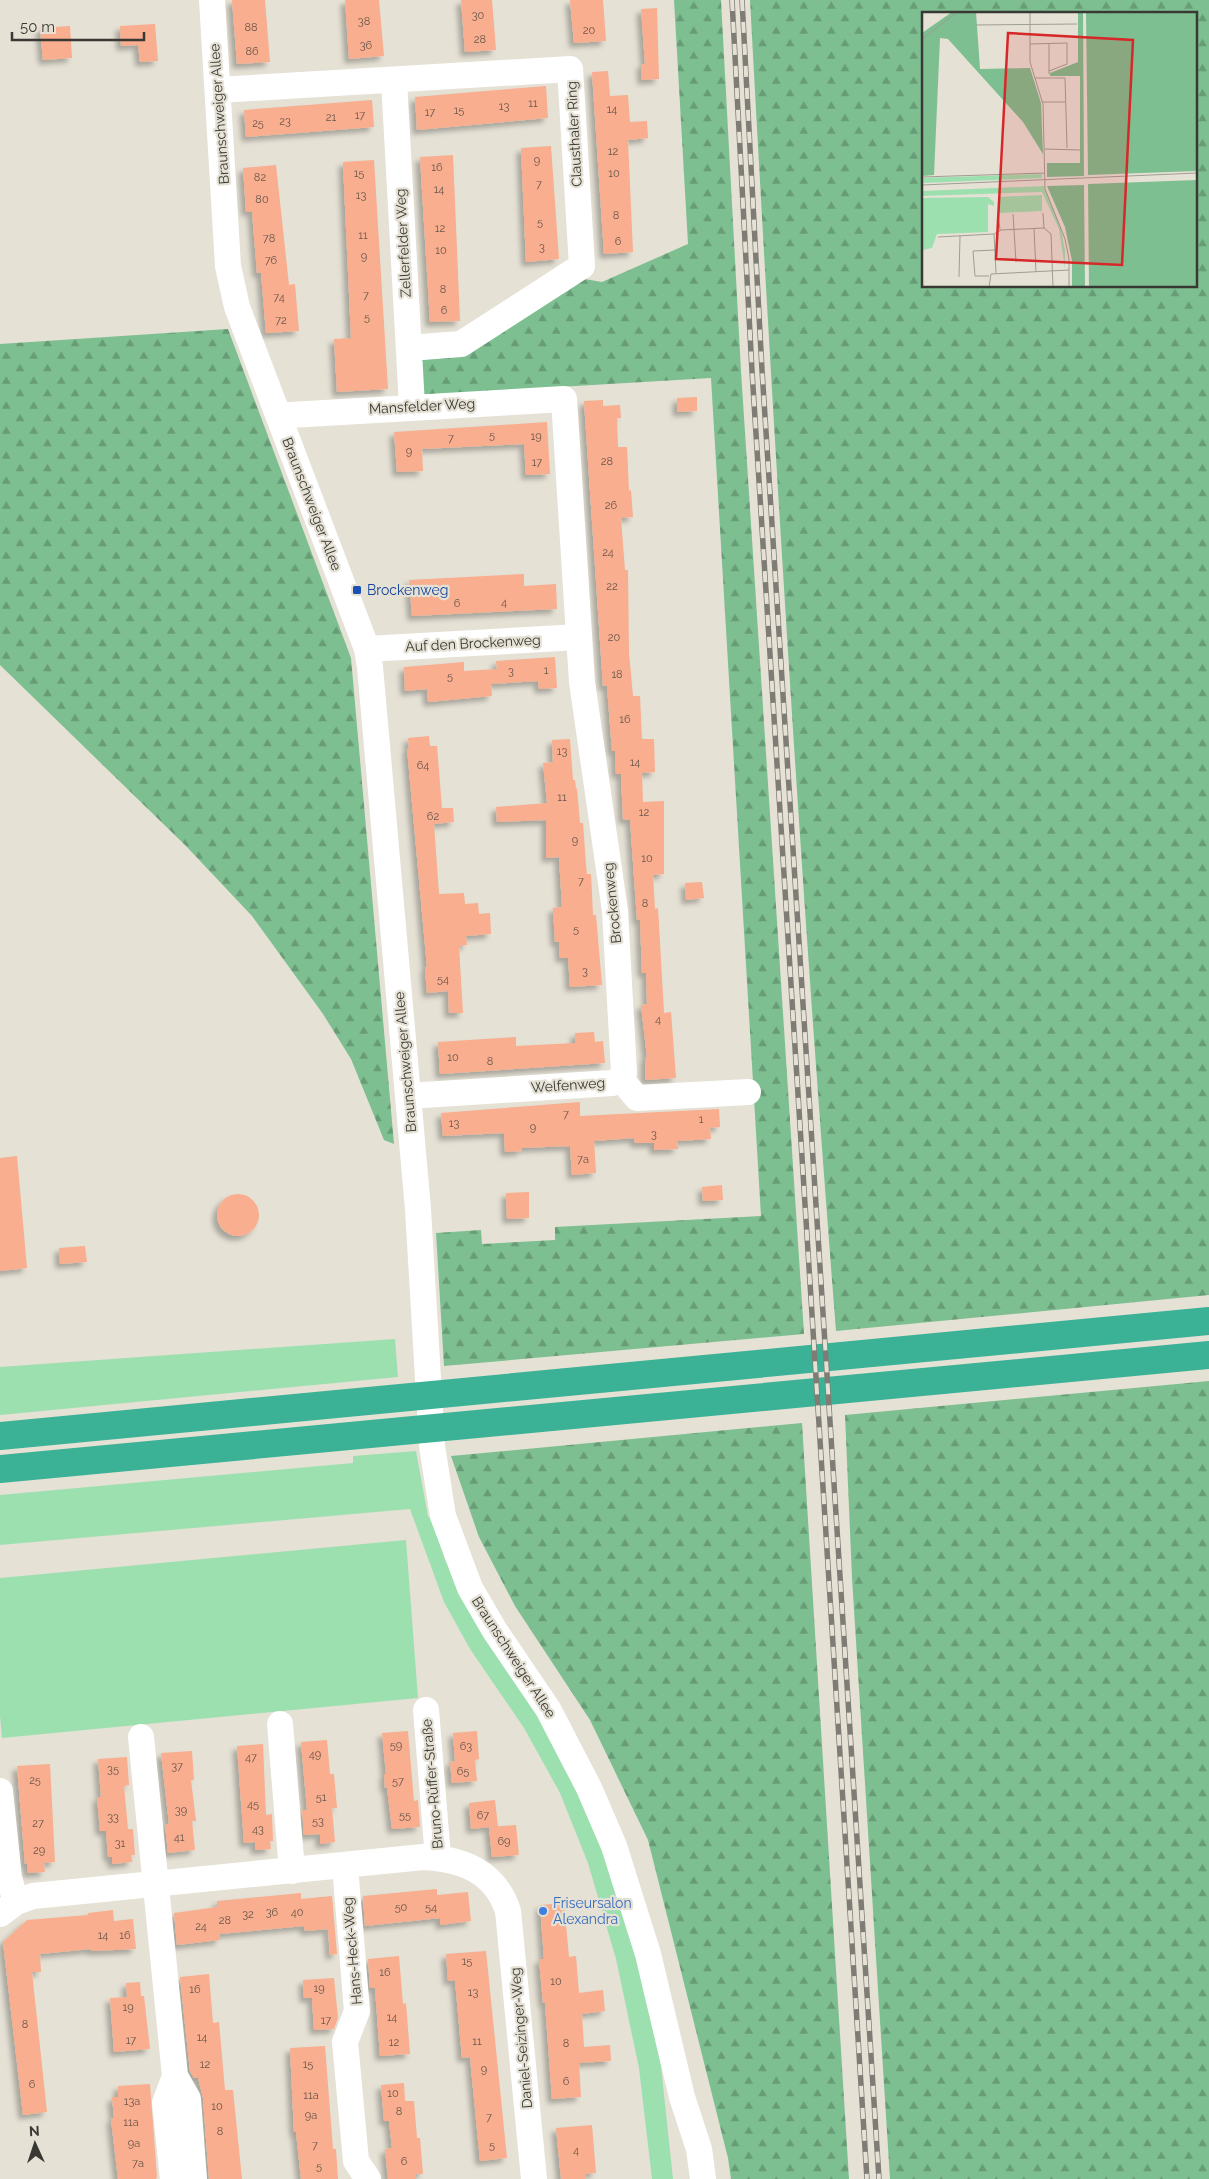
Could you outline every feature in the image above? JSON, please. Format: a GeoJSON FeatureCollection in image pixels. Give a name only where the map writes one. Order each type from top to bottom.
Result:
{"type":"FeatureCollection","features":[{"type":"Feature","properties":{"kind":"highway"},"geometry":{"type":"LineString","coordinates":[[0,1436],[1209,1321]]}},
{"type":"Feature","properties":{"kind":"highway"},"geometry":{"type":"LineString","coordinates":[[0,1469],[1209,1355]]}},
{"type":"Feature","properties":{"kind":"street","name":"Braunschweiger Allee"},"geometry":{"type":"LineString","coordinates":[[212,0],[228,266],[237,307],[367,649],[408,1096],[432,1446],[443,1516],[470,1588],[495,1631],[548,1709],[589,1788],[614,1846],[648,1954],[682,2097],[699,2149],[703,2179]]}},
{"type":"Feature","properties":{"kind":"street","name":"Clausthaler Ring"},"geometry":{"type":"LineString","coordinates":[[218,90],[570,69],[582,266],[461,344],[409,348]]}},
{"type":"Feature","properties":{"kind":"street","name":"Zellerfelder Weg"},"geometry":{"type":"LineString","coordinates":[[394,80],[412,406]]}},
{"type":"Feature","properties":{"kind":"street","name":"Mansfelder Weg"},"geometry":{"type":"LineString","coordinates":[[280,419],[290,415],[412,406],[564,399]]}},
{"type":"Feature","properties":{"kind":"street","name":"Brockenweg"},"geometry":{"type":"LineString","coordinates":[[564,399],[582,682],[615,911],[624,1072],[621,1079]]}},
{"type":"Feature","properties":{"kind":"street","name":"Auf den Brockenweg"},"geometry":{"type":"LineString","coordinates":[[367,649],[578,637]]}},
{"type":"Feature","properties":{"kind":"street","name":"Welfenweg"},"geometry":{"type":"LineString","coordinates":[[408,1096],[612,1083],[621,1079],[637,1098],[748,1092]]}},
{"type":"Feature","properties":{"kind":"street","name":"Bruno-Rüffer-Straße"},"geometry":{"type":"LineString","coordinates":[[426,1710],[438,1858]]}},
{"type":"Feature","properties":{"kind":"street"},"geometry":{"type":"LineString","coordinates":[[280,1724],[292,1871]]}},
{"type":"Feature","properties":{"kind":"street"},"geometry":{"type":"LineString","coordinates":[[141,1737],[175,2076],[188,2099],[194,2179]]}},
{"type":"Feature","properties":{"kind":"street","name":"Bruno-Rüffer-Straße"},"geometry":{"type":"LineString","coordinates":[[0,1791],[9,1878],[8,1908],[32,1896],[423,1858],[438,1858],[479,1871],[493,1882],[504,1897]]}},
{"type":"Feature","properties":{"kind":"street","name":"Hans-Heck-Weg"},"geometry":{"type":"LineString","coordinates":[[345,1866],[357,2011],[345,2042],[356,2161],[368,2179]]}},
{"type":"Feature","properties":{"kind":"street","name":"Daniel-Seizinger-Weg"},"geometry":{"type":"LineString","coordinates":[[504,1897],[511,1926],[534,2179]]}},
{"type":"Feature","properties":{"kind":"street"},"geometry":{"type":"LineString","coordinates":[[173,2179],[165,2103],[175,2076]]}},
{"type":"Feature","properties":{"kind":"street","name":"Braunschweiger Allee"},"geometry":{"type":"LineString","coordinates":[[682,2097],[688,2179]]}},
{"type":"Feature","properties":{"kind":"green space"},"geometry":{"type":"Polygon","coordinates":[[[674,0],[721,0],[741,371],[804,1334],[444,1366],[436,1233],[481,1230],[482,1244],[555,1240],[555,1227],[761,1216],[711,378],[422,395],[421,360],[462,354],[579,278],[602,282],[688,244],[674,0]]]}},
{"type":"Feature","properties":{"kind":"green space"},"geometry":{"type":"Polygon","coordinates":[[[750,0],[1209,0],[1209,1295],[836,1331],[800,832],[750,0]]]}},
{"type":"Feature","properties":{"kind":"green space"},"geometry":{"type":"Polygon","coordinates":[[[228,329],[351,658],[394,1144],[384,1140],[351,1059],[323,1014],[252,916],[185,845],[0,665],[0,344],[228,329]]]}},
{"type":"Feature","properties":{"kind":"green space"},"geometry":{"type":"Polygon","coordinates":[[[395,1339],[398,1377],[0,1415],[0,1367],[395,1339]]]}},
{"type":"Feature","properties":{"kind":"green space"},"geometry":{"type":"Polygon","coordinates":[[[1209,1381],[1209,2179],[890,2179],[852,1578],[845,1415],[1209,1381]]]}},
{"type":"Feature","properties":{"kind":"green space"},"geometry":{"type":"Polygon","coordinates":[[[802,1423],[849,2179],[731,2179],[728,2158],[648,1840],[590,1720],[515,1606],[479,1537],[451,1456],[802,1423]]]}},
{"type":"Feature","properties":{"kind":"green space"},"geometry":{"type":"Polygon","coordinates":[[[416,1451],[428,1516],[436,1526],[444,1557],[460,1593],[539,1715],[578,1788],[607,1857],[637,1956],[661,2066],[673,2179],[652,2179],[639,2068],[616,1959],[588,1863],[560,1793],[524,1728],[470,1649],[444,1602],[410,1509],[0,1545],[0,1495],[353,1463],[353,1456],[416,1451]]]}},
{"type":"Feature","properties":{"kind":"green space"},"geometry":{"type":"Polygon","coordinates":[[[406,1540],[418,1698],[2,1738],[0,1716],[0,1578],[406,1540]]]}},
{"type":"Feature","properties":{"kind":"building"},"geometry":{"type":"Polygon","coordinates":[[[232,0],[265,0],[270,62],[237,64],[232,0]]]}},
{"type":"Feature","properties":{"kind":"building"},"geometry":{"type":"Polygon","coordinates":[[[345,0],[379,0],[384,56],[349,59],[345,0]]]}},
{"type":"Feature","properties":{"kind":"building"},"geometry":{"type":"Polygon","coordinates":[[[461,0],[492,0],[496,50],[465,52],[461,0]]]}},
{"type":"Feature","properties":{"kind":"building"},"geometry":{"type":"Polygon","coordinates":[[[570,0],[603,0],[606,41],[574,43],[570,0]]]}},
{"type":"Feature","properties":{"kind":"building"},"geometry":{"type":"Polygon","coordinates":[[[657,8],[659,79],[642,80],[641,64],[645,64],[641,9],[657,8]]]}},
{"type":"Feature","properties":{"kind":"building"},"geometry":{"type":"Polygon","coordinates":[[[155,24],[158,61],[140,62],[138,45],[121,46],[120,26],[155,24]]]}},
{"type":"Feature","properties":{"kind":"building"},"geometry":{"type":"Polygon","coordinates":[[[70,26],[72,58],[43,60],[40,28],[70,26]]]}},
{"type":"Feature","properties":{"kind":"building"},"geometry":{"type":"Polygon","coordinates":[[[608,71],[610,96],[628,95],[630,122],[647,121],[648,138],[628,140],[633,252],[604,254],[592,72],[608,71]]]}},
{"type":"Feature","properties":{"kind":"building"},"geometry":{"type":"Polygon","coordinates":[[[546,86],[548,118],[417,130],[415,97],[546,86]]]}},
{"type":"Feature","properties":{"kind":"building"},"geometry":{"type":"Polygon","coordinates":[[[372,100],[374,127],[246,137],[244,110],[372,100]]]}},
{"type":"Feature","properties":{"kind":"building"},"geometry":{"type":"Polygon","coordinates":[[[551,146],[559,259],[526,262],[521,148],[551,146]]]}},
{"type":"Feature","properties":{"kind":"building"},"geometry":{"type":"Polygon","coordinates":[[[453,155],[460,321],[430,322],[420,157],[453,155]]]}},
{"type":"Feature","properties":{"kind":"building"},"geometry":{"type":"Polygon","coordinates":[[[374,160],[388,389],[337,392],[334,339],[351,338],[343,162],[374,160]]]}},
{"type":"Feature","properties":{"kind":"building"},"geometry":{"type":"Polygon","coordinates":[[[276,165],[289,285],[295,284],[299,331],[266,333],[261,273],[257,273],[252,211],[246,212],[243,168],[276,165]]]}},
{"type":"Feature","properties":{"kind":"building"},"geometry":{"type":"Polygon","coordinates":[[[697,397],[697,411],[677,412],[677,398],[697,397]]]}},
{"type":"Feature","properties":{"kind":"building"},"geometry":{"type":"Polygon","coordinates":[[[603,400],[603,406],[620,405],[621,418],[617,418],[618,447],[627,447],[629,491],[631,490],[633,517],[621,518],[625,570],[628,570],[629,653],[633,696],[640,696],[642,739],[654,739],[655,772],[642,773],[643,802],[664,801],[664,874],[653,875],[655,909],[658,908],[664,1013],[671,1012],[676,1078],[645,1080],[645,1057],[647,1057],[641,1005],[647,1004],[646,973],[642,973],[640,920],[637,920],[630,819],[623,820],[621,774],[616,774],[615,751],[612,751],[607,686],[603,686],[584,401],[603,400]]]}},
{"type":"Feature","properties":{"kind":"building"},"geometry":{"type":"Polygon","coordinates":[[[547,422],[550,474],[526,475],[524,444],[422,449],[423,471],[397,472],[394,432],[547,422]]]}},
{"type":"Feature","properties":{"kind":"building"},"geometry":{"type":"Polygon","coordinates":[[[524,574],[524,586],[556,584],[557,609],[412,616],[409,580],[524,574]]]}},
{"type":"Feature","properties":{"kind":"building"},"geometry":{"type":"Polygon","coordinates":[[[555,657],[557,688],[539,689],[538,681],[491,684],[492,696],[428,702],[427,689],[405,691],[404,667],[464,662],[464,671],[497,669],[496,661],[555,657]]]}},
{"type":"Feature","properties":{"kind":"building"},"geometry":{"type":"Polygon","coordinates":[[[429,736],[430,746],[437,746],[442,808],[453,808],[454,822],[434,824],[439,894],[464,893],[465,904],[478,903],[479,914],[490,913],[491,934],[466,936],[467,945],[459,946],[463,1013],[449,1013],[448,991],[427,993],[425,968],[427,967],[407,748],[409,748],[408,738],[429,736]]]}},
{"type":"Feature","properties":{"kind":"building"},"geometry":{"type":"Polygon","coordinates":[[[570,739],[573,780],[575,780],[577,788],[580,823],[583,823],[587,874],[591,874],[593,915],[596,915],[602,985],[570,987],[568,958],[560,958],[559,942],[555,942],[553,908],[562,907],[559,857],[546,858],[546,820],[497,822],[496,807],[547,803],[543,763],[553,762],[552,740],[570,739]]]}},
{"type":"Feature","properties":{"kind":"building"},"geometry":{"type":"Polygon","coordinates":[[[702,882],[704,898],[686,900],[685,883],[702,882]]]}},
{"type":"Feature","properties":{"kind":"building"},"geometry":{"type":"Polygon","coordinates":[[[594,1032],[595,1042],[603,1041],[605,1063],[440,1074],[438,1042],[516,1037],[516,1046],[575,1043],[575,1033],[594,1032]]]}},
{"type":"Feature","properties":{"kind":"building"},"geometry":{"type":"Polygon","coordinates":[[[580,1102],[580,1116],[719,1109],[720,1127],[710,1128],[711,1139],[677,1141],[678,1149],[654,1150],[654,1143],[635,1143],[634,1138],[594,1141],[596,1173],[572,1175],[570,1146],[521,1148],[522,1151],[505,1152],[504,1133],[443,1136],[441,1113],[580,1102]]]}},
{"type":"Feature","properties":{"kind":"building"},"geometry":{"type":"Polygon","coordinates":[[[17,1156],[27,1268],[0,1271],[0,1158],[17,1156]]]}},
{"type":"Feature","properties":{"kind":"building"},"geometry":{"type":"Polygon","coordinates":[[[722,1185],[723,1200],[703,1201],[702,1187],[722,1185]]]}},
{"type":"Feature","properties":{"kind":"building"},"geometry":{"type":"Polygon","coordinates":[[[529,1192],[529,1218],[507,1219],[506,1193],[529,1192]]]}},
{"type":"Feature","properties":{"kind":"building"},"geometry":{"type":"Polygon","coordinates":[[[242,1194],[250,1197],[256,1203],[259,1215],[256,1227],[250,1233],[234,1236],[226,1233],[220,1227],[217,1211],[220,1203],[226,1197],[242,1194]]]}},
{"type":"Feature","properties":{"kind":"building"},"geometry":{"type":"Polygon","coordinates":[[[85,1246],[87,1262],[60,1264],[59,1248],[85,1246]]]}},
{"type":"Feature","properties":{"kind":"building"},"geometry":{"type":"Polygon","coordinates":[[[408,1731],[414,1801],[418,1800],[420,1827],[392,1829],[387,1788],[385,1788],[384,1774],[386,1774],[382,1733],[408,1731]]]}},
{"type":"Feature","properties":{"kind":"building"},"geometry":{"type":"Polygon","coordinates":[[[477,1731],[479,1759],[475,1760],[477,1781],[452,1783],[450,1762],[455,1761],[453,1733],[477,1731]]]}},
{"type":"Feature","properties":{"kind":"building"},"geometry":{"type":"Polygon","coordinates":[[[327,1740],[330,1774],[334,1774],[337,1808],[332,1808],[335,1842],[320,1844],[320,1834],[304,1835],[302,1810],[307,1810],[301,1742],[327,1740]]]}},
{"type":"Feature","properties":{"kind":"building"},"geometry":{"type":"Polygon","coordinates":[[[263,1744],[266,1815],[272,1814],[273,1841],[270,1841],[271,1849],[255,1850],[255,1842],[244,1843],[237,1746],[263,1744]]]}},
{"type":"Feature","properties":{"kind":"building"},"geometry":{"type":"Polygon","coordinates":[[[192,1751],[194,1780],[191,1780],[196,1821],[192,1821],[195,1850],[168,1853],[165,1824],[169,1824],[161,1753],[192,1751]]]}},
{"type":"Feature","properties":{"kind":"building"},"geometry":{"type":"Polygon","coordinates":[[[127,1757],[129,1785],[124,1786],[128,1829],[133,1829],[135,1855],[131,1855],[132,1862],[112,1864],[112,1857],[108,1857],[106,1831],[100,1831],[97,1797],[101,1797],[98,1759],[127,1757]]]}},
{"type":"Feature","properties":{"kind":"building"},"geometry":{"type":"Polygon","coordinates":[[[50,1764],[55,1862],[44,1863],[45,1872],[28,1873],[27,1864],[25,1864],[17,1766],[50,1764]]]}},
{"type":"Feature","properties":{"kind":"building"},"geometry":{"type":"Polygon","coordinates":[[[495,1800],[498,1826],[516,1825],[519,1855],[492,1857],[489,1827],[471,1829],[469,1803],[495,1800]]]}},
{"type":"Feature","properties":{"kind":"building"},"geometry":{"type":"Polygon","coordinates":[[[437,1889],[437,1895],[468,1892],[471,1921],[440,1925],[440,1918],[365,1926],[363,1896],[437,1889]]]}},
{"type":"Feature","properties":{"kind":"building"},"geometry":{"type":"Polygon","coordinates":[[[301,1893],[301,1899],[332,1896],[337,1954],[330,1955],[328,1929],[305,1931],[304,1926],[220,1934],[220,1940],[177,1945],[174,1913],[217,1907],[217,1901],[301,1893]]]}},
{"type":"Feature","properties":{"kind":"building"},"geometry":{"type":"Polygon","coordinates":[[[564,1903],[569,1957],[576,1956],[579,1993],[603,1990],[605,2011],[582,2014],[584,2047],[610,2045],[611,2061],[579,2063],[581,2097],[552,2099],[545,2003],[543,2003],[539,1959],[544,1959],[540,1905],[564,1903]]]}},
{"type":"Feature","properties":{"kind":"building"},"geometry":{"type":"Polygon","coordinates":[[[113,1910],[114,1921],[133,1919],[136,1949],[92,1951],[91,1949],[40,1954],[41,1972],[32,1972],[47,2112],[23,2115],[3,1942],[27,1920],[88,1915],[88,1913],[113,1910]]]}},
{"type":"Feature","properties":{"kind":"building"},"geometry":{"type":"Polygon","coordinates":[[[486,1951],[507,2158],[480,2161],[470,2057],[462,2058],[455,1980],[448,1981],[446,1954],[486,1951]]]}},
{"type":"Feature","properties":{"kind":"building"},"geometry":{"type":"Polygon","coordinates":[[[399,1956],[403,2004],[406,2003],[410,2054],[380,2056],[375,1988],[370,1988],[368,1959],[399,1956]]]}},
{"type":"Feature","properties":{"kind":"building"},"geometry":{"type":"Polygon","coordinates":[[[209,1974],[213,2023],[219,2022],[225,2090],[233,2090],[242,2179],[209,2179],[203,2098],[198,2078],[194,2078],[190,2071],[180,1977],[209,1974]]]}},
{"type":"Feature","properties":{"kind":"building"},"geometry":{"type":"Polygon","coordinates":[[[334,1978],[338,2018],[334,2029],[314,2030],[312,1998],[304,1998],[303,1980],[334,1978]]]}},
{"type":"Feature","properties":{"kind":"building"},"geometry":{"type":"Polygon","coordinates":[[[140,1982],[141,1996],[144,1996],[150,2049],[114,2052],[110,1998],[127,1997],[126,1983],[140,1982]]]}},
{"type":"Feature","properties":{"kind":"building"},"geometry":{"type":"Polygon","coordinates":[[[325,2046],[333,2149],[336,2149],[338,2179],[301,2179],[296,2132],[294,2132],[290,2048],[325,2046]]]}},
{"type":"Feature","properties":{"kind":"building"},"geometry":{"type":"Polygon","coordinates":[[[404,2083],[405,2101],[414,2101],[417,2138],[420,2138],[423,2174],[416,2174],[416,2179],[388,2179],[385,2149],[392,2148],[389,2121],[384,2121],[381,2085],[404,2083]]]}},
{"type":"Feature","properties":{"kind":"building"},"geometry":{"type":"Polygon","coordinates":[[[150,2084],[157,2177],[156,2179],[118,2179],[111,2119],[114,2118],[112,2097],[118,2097],[118,2086],[150,2084]]]}},
{"type":"Feature","properties":{"kind":"building"},"geometry":{"type":"Polygon","coordinates":[[[592,2125],[596,2173],[586,2174],[586,2179],[561,2179],[556,2128],[592,2125]]]}},
{"type":"Feature","properties":{"kind":"railway"},"geometry":{"type":"LineString","coordinates":[[732,0],[752,371],[867,2179]]}},
{"type":"Feature","properties":{"kind":"railway"},"geometry":{"type":"LineString","coordinates":[[742,0],[762,370],[879,2179]]}},
{"type":"Feature","properties":{"kind":"place","name":"Brockenweg"},"geometry":{"type":"Point","coordinates":[357,590]}},
{"type":"Feature","properties":{"kind":"place","name":"Friseursalon Alexandra"},"geometry":{"type":"Point","coordinates":[543,1911]}}]}
